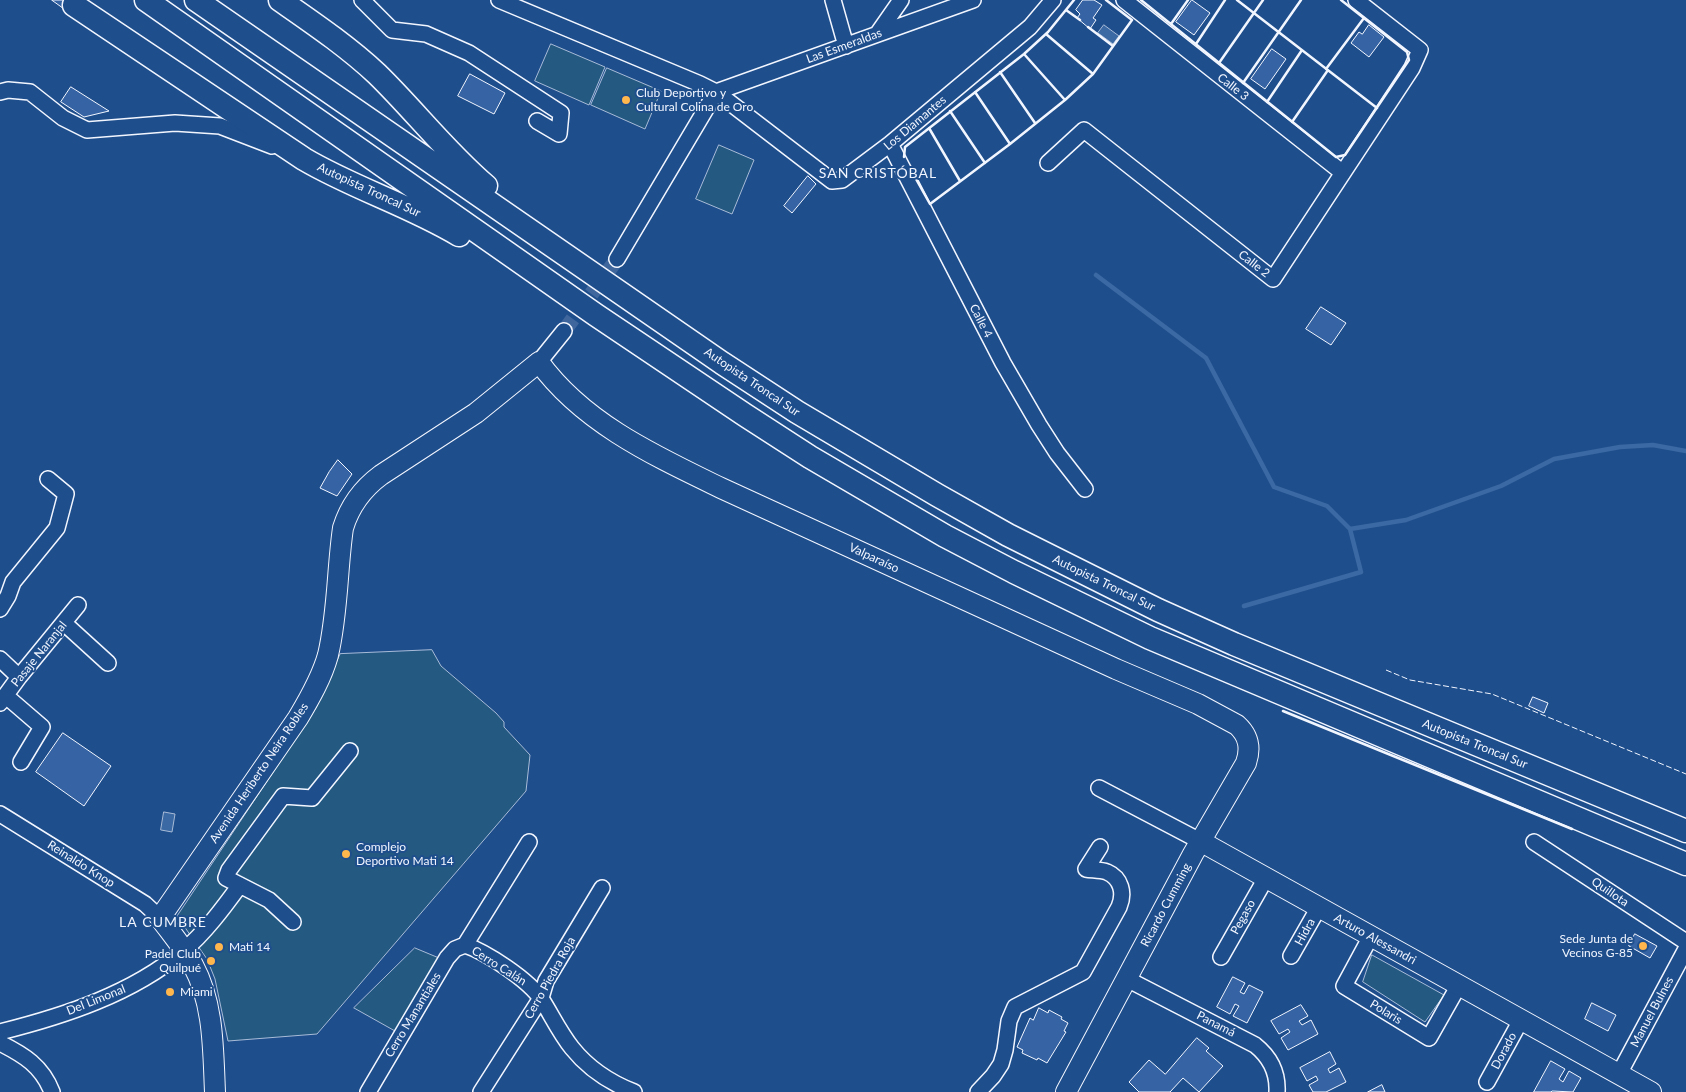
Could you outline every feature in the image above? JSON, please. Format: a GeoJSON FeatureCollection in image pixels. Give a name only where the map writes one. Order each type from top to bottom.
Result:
{"type":"FeatureCollection","features":[{"type":"Feature","properties":{"kind":"highway","name":"Autopista Troncal Sur"},"geometry":{"type":"LineString","coordinates":[[146,0],[596,315],[810,458],[945,536],[1150,638],[1686,864]]}},
{"type":"Feature","properties":{"kind":"highway","name":"Autopista Troncal Sur"},"geometry":{"type":"LineString","coordinates":[[196,0],[563,255],[797,412],[937,495],[1083,573],[1234,644],[1686,831]]}},
{"type":"Feature","properties":{"kind":"highway","name":"Autopista Troncal Sur"},"geometry":{"type":"LineString","coordinates":[[280,0],[323,29],[361,60],[466,169],[563,255]]}},
{"type":"Feature","properties":{"kind":"highway","name":"Autopista Troncal Sur"},"geometry":{"type":"LineString","coordinates":[[74,5],[327,173],[421,214],[596,315]]}},
{"type":"Feature","properties":{"kind":"main road","name":"Valparaíso"},"geometry":{"type":"LineString","coordinates":[[539,362],[564,392],[590,413],[622,437],[661,458],[721,488],[1198,704],[1231,722]]}},
{"type":"Feature","properties":{"kind":"main road","name":"Avenida Heriberto Neira Robles"},"geometry":{"type":"LineString","coordinates":[[160,918],[298,718],[314,690],[327,656],[332,635],[343,528],[358,496],[372,481],[476,413],[539,362]]}},
{"type":"Feature","properties":{"kind":"main road","name":"Ricardo Cumming"},"geometry":{"type":"LineString","coordinates":[[1066,1092],[1200,841],[1248,756],[1249,750],[1246,736],[1242,730],[1231,722]]}},
{"type":"Feature","properties":{"kind":"main road","name":"Arturo Alessandri"},"geometry":{"type":"LineString","coordinates":[[1200,841],[1651,1092]]}},
{"type":"Feature","properties":{"kind":"main road"},"geometry":{"type":"LineString","coordinates":[[160,918],[184,951],[199,979],[208,1006],[213,1048],[215,1092]]}},
{"type":"Feature","properties":{"kind":"street"},"geometry":{"type":"LineString","coordinates":[[362,0],[392,30],[426,34],[469,53],[561,112],[559,134],[537,120]]}},
{"type":"Feature","properties":{"kind":"street","name":"Los Diamantes"},"geometry":{"type":"LineString","coordinates":[[499,0],[716,92],[832,181],[842,180],[890,144],[1030,27],[1053,0]]}},
{"type":"Feature","properties":{"kind":"street"},"geometry":{"type":"LineString","coordinates":[[833,0],[846,46]]}},
{"type":"Feature","properties":{"kind":"street"},"geometry":{"type":"LineString","coordinates":[[878,33],[901,0]]}},
{"type":"Feature","properties":{"kind":"street","name":"Las Esmeraldas"},"geometry":{"type":"LineString","coordinates":[[716,92],[973,0]]}},
{"type":"Feature","properties":{"kind":"street","name":"Calle 3"},"geometry":{"type":"LineString","coordinates":[[1124,0],[1343,173]]}},
{"type":"Feature","properties":{"kind":"street","name":"Calle 2"},"geometry":{"type":"LineString","coordinates":[[1048,163],[1084,130],[1273,279],[1412,68],[1420,50],[1356,0]]}},
{"type":"Feature","properties":{"kind":"street"},"geometry":{"type":"LineString","coordinates":[[0,92],[8,90],[30,92],[63,118],[87,130],[175,123],[220,126],[304,159]]}},
{"type":"Feature","properties":{"kind":"street"},"geometry":{"type":"LineString","coordinates":[[617,259],[716,92]]}},
{"type":"Feature","properties":{"kind":"street","name":"Calle 4"},"geometry":{"type":"LineString","coordinates":[[890,144],[1003,363],[1038,425],[1085,489]]}},
{"type":"Feature","properties":{"kind":"street","name":"Avenida Heriberto Neira Robles"},"geometry":{"type":"LineString","coordinates":[[539,362],[564,331]]}},
{"type":"Feature","properties":{"kind":"street"},"geometry":{"type":"LineString","coordinates":[[0,608],[8,596],[13,582],[57,528],[66,494],[48,479]]}},
{"type":"Feature","properties":{"kind":"street","name":"Pasaje Naranjal"},"geometry":{"type":"LineString","coordinates":[[3,700],[19,677],[78,605]]}},
{"type":"Feature","properties":{"kind":"street"},"geometry":{"type":"LineString","coordinates":[[64,623],[108,663]]}},
{"type":"Feature","properties":{"kind":"street"},"geometry":{"type":"LineString","coordinates":[[0,659],[19,677]]}},
{"type":"Feature","properties":{"kind":"street"},"geometry":{"type":"LineString","coordinates":[[3,700],[42,727],[21,762]]}},
{"type":"Feature","properties":{"kind":"street"},"geometry":{"type":"LineString","coordinates":[[293,922],[269,900],[226,878],[229,870],[283,796],[312,798],[350,751]]}},
{"type":"Feature","properties":{"kind":"street","name":"Arturo Alessandri"},"geometry":{"type":"LineString","coordinates":[[1099,788],[1200,841]]}},
{"type":"Feature","properties":{"kind":"street","name":"Reinaldo Knop"},"geometry":{"type":"LineString","coordinates":[[0,814],[145,904],[160,918]]}},
{"type":"Feature","properties":{"kind":"street","name":"Cerro Manantiales"},"geometry":{"type":"LineString","coordinates":[[368,1092],[447,958],[455,949],[464,945],[528,842]]}},
{"type":"Feature","properties":{"kind":"street","name":"Quillota"},"geometry":{"type":"LineString","coordinates":[[1534,842],[1686,942]]}},
{"type":"Feature","properties":{"kind":"street"},"geometry":{"type":"LineString","coordinates":[[978,1092],[1001,1064],[1009,1020],[1015,1007],[1083,972],[1119,907],[1122,899],[1122,889],[1117,880],[1107,872],[1086,869],[1100,847]]}},
{"type":"Feature","properties":{"kind":"street","name":"Pegaso"},"geometry":{"type":"LineString","coordinates":[[1221,957],[1266,878]]}},
{"type":"Feature","properties":{"kind":"street","name":"Del Limonal"},"geometry":{"type":"LineString","coordinates":[[0,1032],[30,1025],[80,1008],[124,990],[184,951],[223,909],[240,885]]}},
{"type":"Feature","properties":{"kind":"street","name":"Cerro Piedra Roja"},"geometry":{"type":"LineString","coordinates":[[481,1092],[541,998],[546,981],[602,888]]}},
{"type":"Feature","properties":{"kind":"street","name":"Hidra"},"geometry":{"type":"LineString","coordinates":[[1291,956],[1318,907]]}},
{"type":"Feature","properties":{"kind":"street","name":"Polaris"},"geometry":{"type":"LineString","coordinates":[[1371,936],[1344,986],[1429,1038],[1459,985]]}},
{"type":"Feature","properties":{"kind":"street","name":"Cerro Calán"},"geometry":{"type":"LineString","coordinates":[[464,945],[475,948],[527,983],[541,998],[572,1049],[608,1087],[634,1092]]}},
{"type":"Feature","properties":{"kind":"street","name":"Manuel Bulnes"},"geometry":{"type":"LineString","coordinates":[[1619,1074],[1686,949]]}},
{"type":"Feature","properties":{"kind":"street","name":"Panamá"},"geometry":{"type":"LineString","coordinates":[[1127,979],[1255,1045],[1267,1056],[1272,1064],[1277,1081],[1277,1092]]}},
{"type":"Feature","properties":{"kind":"street","name":"Dorado"},"geometry":{"type":"LineString","coordinates":[[1488,1082],[1521,1020]]}},
{"type":"Feature","properties":{"kind":"street"},"geometry":{"type":"LineString","coordinates":[[0,1043],[23,1055],[37,1067],[49,1084],[52,1092]]}},
{"type":"Feature","properties":{"kind":"shaded area"},"geometry":{"type":"Polygon","coordinates":[[[1104,25],[1119,36],[1113,44],[1098,33],[1104,25]]]}},
{"type":"Feature","properties":{"kind":"shaded area"},"geometry":{"type":"Polygon","coordinates":[[[551,44],[605,67],[589,105],[535,81],[551,44]]]}},
{"type":"Feature","properties":{"kind":"shaded area"},"geometry":{"type":"Polygon","coordinates":[[[607,68],[661,91],[645,129],[591,105],[607,68]]]}},
{"type":"Feature","properties":{"kind":"shaded area"},"geometry":{"type":"Polygon","coordinates":[[[719,145],[754,160],[732,214],[696,199],[719,145]]]}},
{"type":"Feature","properties":{"kind":"shaded area","name":"Complejo Deportivo Mati 14"},"geometry":{"type":"Polygon","coordinates":[[[432,650],[441,666],[496,713],[504,722],[504,727],[530,755],[526,791],[317,1034],[228,1041],[215,979],[207,959],[177,916],[316,708],[340,654],[432,650]]]}},
{"type":"Feature","properties":{"kind":"shaded area"},"geometry":{"type":"Polygon","coordinates":[[[164,812],[175,814],[172,832],[161,830],[164,812]]]}},
{"type":"Feature","properties":{"kind":"shaded area"},"geometry":{"type":"Polygon","coordinates":[[[415,948],[439,958],[395,1031],[354,1008],[415,948]]]}},
{"type":"Feature","properties":{"kind":"shaded area"},"geometry":{"type":"Polygon","coordinates":[[[1372,955],[1444,995],[1425,1022],[1363,982],[1372,955]]]}},
{"type":"Feature","properties":{"kind":"building"},"geometry":{"type":"Polygon","coordinates":[[[52,0],[78,0],[69,12],[52,0]]]}},
{"type":"Feature","properties":{"kind":"building"},"geometry":{"type":"Polygon","coordinates":[[[1083,0],[1094,0],[1102,5],[1093,18],[1096,20],[1090,29],[1077,18],[1080,14],[1076,10],[1083,0]]]}},
{"type":"Feature","properties":{"kind":"building"},"geometry":{"type":"Polygon","coordinates":[[[1192,0],[1210,13],[1194,35],[1176,22],[1192,0]]]}},
{"type":"Feature","properties":{"kind":"building"},"geometry":{"type":"Polygon","coordinates":[[[1369,25],[1384,37],[1369,57],[1351,43],[1359,32],[1362,34],[1369,25]]]}},
{"type":"Feature","properties":{"kind":"building"},"geometry":{"type":"Polygon","coordinates":[[[1272,49],[1286,59],[1265,89],[1251,79],[1272,49]]]}},
{"type":"Feature","properties":{"kind":"building"},"geometry":{"type":"Polygon","coordinates":[[[470,74],[505,93],[494,114],[458,96],[470,74]]]}},
{"type":"Feature","properties":{"kind":"building"},"geometry":{"type":"Polygon","coordinates":[[[71,87],[109,111],[84,117],[61,102],[71,87]]]}},
{"type":"Feature","properties":{"kind":"building"},"geometry":{"type":"Polygon","coordinates":[[[808,176],[816,184],[792,213],[784,206],[808,176]]]}},
{"type":"Feature","properties":{"kind":"building"},"geometry":{"type":"Polygon","coordinates":[[[1321,307],[1346,323],[1331,345],[1306,329],[1321,307]]]}},
{"type":"Feature","properties":{"kind":"building"},"geometry":{"type":"Polygon","coordinates":[[[338,460],[352,474],[337,496],[320,488],[338,460]]]}},
{"type":"Feature","properties":{"kind":"building"},"geometry":{"type":"Polygon","coordinates":[[[1533,697],[1548,703],[1544,713],[1529,706],[1533,697]]]}},
{"type":"Feature","properties":{"kind":"building"},"geometry":{"type":"Polygon","coordinates":[[[63,733],[111,766],[84,806],[36,772],[63,733]]]}},
{"type":"Feature","properties":{"kind":"building","name":"Sede Junta de Vecinos G-85"},"geometry":{"type":"Polygon","coordinates":[[[1635,934],[1657,946],[1650,958],[1629,946],[1635,934]]]}},
{"type":"Feature","properties":{"kind":"building"},"geometry":{"type":"Polygon","coordinates":[[[1233,977],[1245,983],[1240,992],[1244,994],[1249,985],[1263,992],[1247,1023],[1233,1016],[1239,1006],[1235,1004],[1230,1014],[1217,1007],[1233,977]]]}},
{"type":"Feature","properties":{"kind":"building"},"geometry":{"type":"Polygon","coordinates":[[[1592,1003],[1616,1015],[1608,1031],[1585,1019],[1592,1003]]]}},
{"type":"Feature","properties":{"kind":"building"},"geometry":{"type":"Polygon","coordinates":[[[1301,1005],[1308,1016],[1299,1021],[1302,1025],[1311,1020],[1318,1034],[1288,1050],[1281,1038],[1290,1032],[1288,1029],[1279,1034],[1271,1021],[1301,1005]]]}},
{"type":"Feature","properties":{"kind":"building"},"geometry":{"type":"Polygon","coordinates":[[[1039,1008],[1048,1013],[1049,1010],[1062,1017],[1061,1019],[1068,1023],[1064,1031],[1066,1032],[1047,1063],[1022,1053],[1023,1050],[1017,1047],[1030,1018],[1033,1020],[1039,1008]]]}},
{"type":"Feature","properties":{"kind":"building"},"geometry":{"type":"Polygon","coordinates":[[[1197,1038],[1209,1048],[1206,1051],[1223,1066],[1199,1092],[1183,1078],[1170,1092],[1139,1092],[1129,1082],[1149,1060],[1165,1074],[1197,1038]]]}},
{"type":"Feature","properties":{"kind":"building"},"geometry":{"type":"Polygon","coordinates":[[[1330,1052],[1336,1064],[1328,1069],[1330,1073],[1339,1068],[1346,1082],[1326,1092],[1313,1092],[1309,1085],[1318,1080],[1316,1076],[1307,1081],[1300,1068],[1330,1052]]]}},
{"type":"Feature","properties":{"kind":"building"},"geometry":{"type":"Polygon","coordinates":[[[1551,1061],[1565,1069],[1559,1079],[1563,1082],[1569,1071],[1581,1078],[1573,1092],[1534,1092],[1551,1061]]]}},
{"type":"Feature","properties":{"kind":"building"},"geometry":{"type":"Polygon","coordinates":[[[1382,1085],[1385,1092],[1368,1092],[1382,1085]]]}},
{"type":"Feature","properties":{"kind":"waterway"},"geometry":{"type":"LineString","coordinates":[[1096,275],[1206,358],[1274,487],[1327,506],[1350,529],[1361,572],[1244,606]]}},
{"type":"Feature","properties":{"kind":"waterway"},"geometry":{"type":"LineString","coordinates":[[1350,529],[1406,520],[1501,486],[1554,459],[1620,447],[1653,445],[1686,451]]}},
{"type":"Feature","properties":{"kind":"tunnel"},"geometry":{"type":"LineString","coordinates":[[564,331],[617,259]]}},
{"type":"Feature","properties":{"kind":"fence"},"geometry":{"type":"LineString","coordinates":[[1386,670],[1410,680],[1492,694],[1686,774]]}},
{"type":"Feature","properties":{"kind":"wall"},"geometry":{"type":"LineString","coordinates":[[904,157],[905,147],[1024,54],[1048,32],[1074,0]]}},
{"type":"Feature","properties":{"kind":"wall"},"geometry":{"type":"LineString","coordinates":[[916,179],[930,204],[1010,144],[1065,100],[1093,74],[1132,20],[1106,0]]}},
{"type":"Feature","properties":{"kind":"wall"},"geometry":{"type":"LineString","coordinates":[[1141,0],[1336,157],[1345,155],[1409,60],[1407,52],[1341,0]]}},
{"type":"Feature","properties":{"kind":"wall"},"geometry":{"type":"LineString","coordinates":[[1171,24],[1188,0]]}},
{"type":"Feature","properties":{"kind":"wall"},"geometry":{"type":"LineString","coordinates":[[1196,44],[1225,0]]}},
{"type":"Feature","properties":{"kind":"wall"},"geometry":{"type":"LineString","coordinates":[[1237,0],[1377,108]]}},
{"type":"Feature","properties":{"kind":"wall"},"geometry":{"type":"LineString","coordinates":[[1219,63],[1263,0]]}},
{"type":"Feature","properties":{"kind":"wall"},"geometry":{"type":"LineString","coordinates":[[1243,83],[1301,0]]}},
{"type":"Feature","properties":{"kind":"wall"},"geometry":{"type":"LineString","coordinates":[[1066,10],[1080,20]]}},
{"type":"Feature","properties":{"kind":"wall"},"geometry":{"type":"LineString","coordinates":[[1326,69],[1364,18]]}},
{"type":"Feature","properties":{"kind":"wall"},"geometry":{"type":"LineString","coordinates":[[1088,27],[1113,46]]}},
{"type":"Feature","properties":{"kind":"wall"},"geometry":{"type":"LineString","coordinates":[[1046,34],[1093,74]]}},
{"type":"Feature","properties":{"kind":"wall"},"geometry":{"type":"LineString","coordinates":[[1267,102],[1302,50]]}},
{"type":"Feature","properties":{"kind":"wall"},"geometry":{"type":"LineString","coordinates":[[1024,54],[1065,100]]}},
{"type":"Feature","properties":{"kind":"wall"},"geometry":{"type":"LineString","coordinates":[[1292,122],[1328,70]]}},
{"type":"Feature","properties":{"kind":"wall"},"geometry":{"type":"LineString","coordinates":[[1000,72],[1035,123]]}},
{"type":"Feature","properties":{"kind":"wall"},"geometry":{"type":"LineString","coordinates":[[975,92],[1010,144]]}},
{"type":"Feature","properties":{"kind":"wall"},"geometry":{"type":"LineString","coordinates":[[950,111],[985,163]]}},
{"type":"Feature","properties":{"kind":"wall"},"geometry":{"type":"LineString","coordinates":[[929,128],[960,181]]}},
{"type":"Feature","properties":{"kind":"wall"},"geometry":{"type":"LineString","coordinates":[[1283,711],[1572,829]]}},
{"type":"Feature","properties":{"kind":"place","name":"Club Deportivo y Cultural Colina de Oro"},"geometry":{"type":"Point","coordinates":[626,100]}},
{"type":"Feature","properties":{"kind":"place","name":"Complejo Deportivo Mati 14"},"geometry":{"type":"Point","coordinates":[346,854]}},
{"type":"Feature","properties":{"kind":"place","name":"Sede Junta de Vecinos G-85"},"geometry":{"type":"Point","coordinates":[1643,946]}},
{"type":"Feature","properties":{"kind":"place","name":"Mati 14"},"geometry":{"type":"Point","coordinates":[219,947]}},
{"type":"Feature","properties":{"kind":"place","name":"Padel Club Quilpué"},"geometry":{"type":"Point","coordinates":[211,961]}},
{"type":"Feature","properties":{"kind":"place","name":"Miami"},"geometry":{"type":"Point","coordinates":[170,992]}},
{"type":"Feature","properties":{"kind":"district","name":"SAN CRISTÓBAL"},"geometry":{"type":"Point","coordinates":[878,173]}},
{"type":"Feature","properties":{"kind":"district","name":"LA CUMBRE"},"geometry":{"type":"Point","coordinates":[163,922]}}]}
